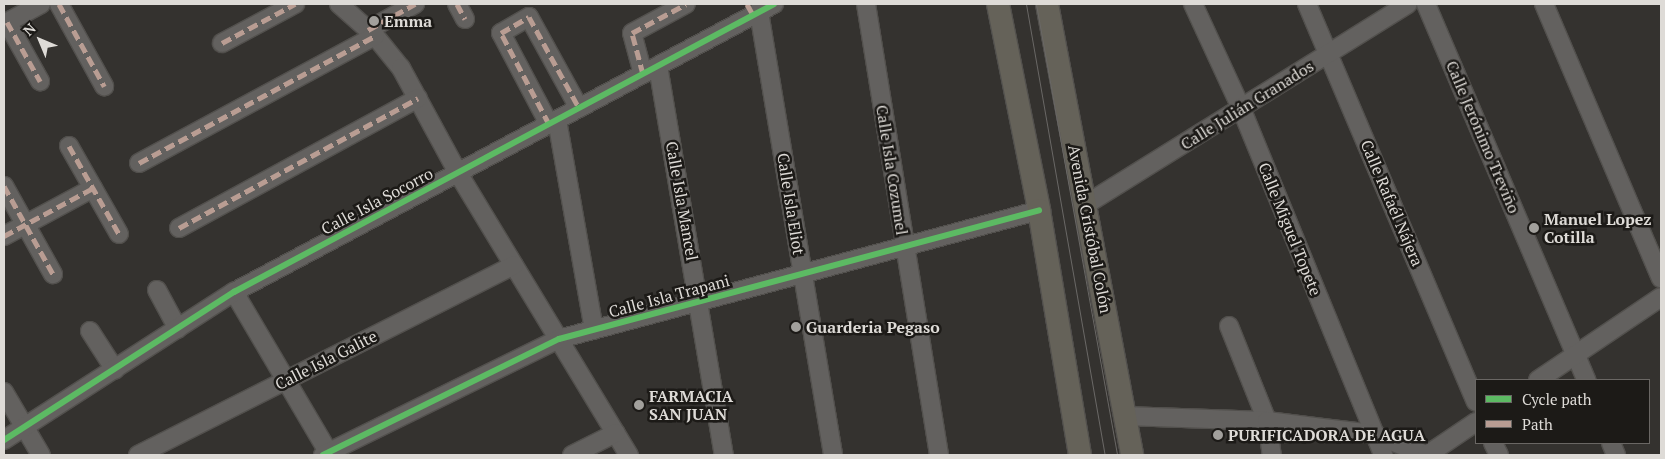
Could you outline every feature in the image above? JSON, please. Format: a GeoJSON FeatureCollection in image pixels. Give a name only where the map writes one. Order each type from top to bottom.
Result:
{"type":"FeatureCollection","features":[{"type":"Feature","properties":{"kind":"main road"},"geometry":{"type":"LineString","coordinates":[[998,4],[1039,210],[1080,455]]}},
{"type":"Feature","properties":{"kind":"main road","name":"Avenida Cristóbal Colón"},"geometry":{"type":"LineString","coordinates":[[1047,4],[1132,455]]}},
{"type":"Feature","properties":{"kind":"street"},"geometry":{"type":"LineString","coordinates":[[40,82],[5,23],[41,4]]}},
{"type":"Feature","properties":{"kind":"street"},"geometry":{"type":"LineString","coordinates":[[59,4],[104,86]]}},
{"type":"Feature","properties":{"kind":"street"},"geometry":{"type":"LineString","coordinates":[[222,43],[295,4]]}},
{"type":"Feature","properties":{"kind":"street"},"geometry":{"type":"LineString","coordinates":[[339,4],[371,33],[401,68],[458,173],[629,455]]}},
{"type":"Feature","properties":{"kind":"street"},"geometry":{"type":"LineString","coordinates":[[139,163],[371,33],[415,4]]}},
{"type":"Feature","properties":{"kind":"street","name":"Calle Isla Mancel"},"geometry":{"type":"LineString","coordinates":[[686,4],[632,33],[650,70],[699,302],[724,455]]}},
{"type":"Feature","properties":{"kind":"street","name":"Calle Isla Cozumel"},"geometry":{"type":"LineString","coordinates":[[866,4],[938,455]]}},
{"type":"Feature","properties":{"kind":"street","name":"Calle Miguel Topete"},"geometry":{"type":"LineString","coordinates":[[1194,4],[1241,108],[1383,455]]}},
{"type":"Feature","properties":{"kind":"street","name":"Calle Rafaél Nájera"},"geometry":{"type":"LineString","coordinates":[[1307,4],[1475,400]]}},
{"type":"Feature","properties":{"kind":"street","name":"Calle Julián Granados"},"geometry":{"type":"LineString","coordinates":[[1085,205],[1408,4]]}},
{"type":"Feature","properties":{"kind":"street","name":"Calle Jerónimo Treviño"},"geometry":{"type":"LineString","coordinates":[[1426,4],[1586,379]]}},
{"type":"Feature","properties":{"kind":"street"},"geometry":{"type":"LineString","coordinates":[[1544,4],[1661,278]]}},
{"type":"Feature","properties":{"kind":"street","name":"Calle Isla Socorro"},"geometry":{"type":"LineString","coordinates":[[4,440],[234,292],[650,70],[758,8]]}},
{"type":"Feature","properties":{"kind":"street","name":"Calle Isla Eliot"},"geometry":{"type":"LineString","coordinates":[[758,8],[833,455]]}},
{"type":"Feature","properties":{"kind":"street"},"geometry":{"type":"LineString","coordinates":[[579,108],[529,17],[501,33],[553,122],[594,330]]}},
{"type":"Feature","properties":{"kind":"street"},"geometry":{"type":"LineString","coordinates":[[179,228],[418,98]]}},
{"type":"Feature","properties":{"kind":"street"},"geometry":{"type":"LineString","coordinates":[[69,146],[118,234]]}},
{"type":"Feature","properties":{"kind":"street"},"geometry":{"type":"LineString","coordinates":[[4,186],[53,274]]}},
{"type":"Feature","properties":{"kind":"street"},"geometry":{"type":"LineString","coordinates":[[4,236],[93,188]]}},
{"type":"Feature","properties":{"kind":"street","name":"Calle Isla Trapani"},"geometry":{"type":"LineString","coordinates":[[328,454],[559,339],[1039,210]]}},
{"type":"Feature","properties":{"kind":"street","name":"Calle Isla Galite"},"geometry":{"type":"LineString","coordinates":[[138,455],[514,265]]}},
{"type":"Feature","properties":{"kind":"street"},"geometry":{"type":"LineString","coordinates":[[157,290],[178,329]]}},
{"type":"Feature","properties":{"kind":"street"},"geometry":{"type":"LineString","coordinates":[[234,292],[328,454]]}},
{"type":"Feature","properties":{"kind":"street"},"geometry":{"type":"LineString","coordinates":[[1540,379],[1661,297]]}},
{"type":"Feature","properties":{"kind":"street"},"geometry":{"type":"LineString","coordinates":[[1229,326],[1267,421],[1272,455]]}},
{"type":"Feature","properties":{"kind":"street"},"geometry":{"type":"LineString","coordinates":[[90,331],[115,370]]}},
{"type":"Feature","properties":{"kind":"street"},"geometry":{"type":"LineString","coordinates":[[4,392],[41,455]]}},
{"type":"Feature","properties":{"kind":"street"},"geometry":{"type":"LineString","coordinates":[[1125,416],[1267,421],[1373,434],[1426,455],[1475,423]]}},
{"type":"Feature","properties":{"kind":"street"},"geometry":{"type":"LineString","coordinates":[[572,455],[616,433]]}},
{"type":"Feature","properties":{"kind":"tram line"},"geometry":{"type":"LineString","coordinates":[[1026,4],[1105,455]]}},
{"type":"Feature","properties":{"kind":"tram line"},"geometry":{"type":"LineString","coordinates":[[1036,4],[1117,455]]}},
{"type":"Feature","properties":{"kind":"marked path"},"geometry":{"type":"LineString","coordinates":[[59,4],[104,86]]}},
{"type":"Feature","properties":{"kind":"marked path"},"geometry":{"type":"LineString","coordinates":[[222,43],[295,4]]}},
{"type":"Feature","properties":{"kind":"marked path"},"geometry":{"type":"LineString","coordinates":[[368,30],[415,4]]}},
{"type":"Feature","properties":{"kind":"marked path"},"geometry":{"type":"LineString","coordinates":[[457,4],[465,19]]}},
{"type":"Feature","properties":{"kind":"marked path"},"geometry":{"type":"LineString","coordinates":[[643,74],[632,33],[686,4]]}},
{"type":"Feature","properties":{"kind":"marked path"},"geometry":{"type":"LineString","coordinates":[[747,4],[753,15]]}},
{"type":"Feature","properties":{"kind":"marked path"},"geometry":{"type":"LineString","coordinates":[[549,124],[501,33],[529,17],[579,108]]}},
{"type":"Feature","properties":{"kind":"marked path"},"geometry":{"type":"LineString","coordinates":[[7,22],[40,81]]}},
{"type":"Feature","properties":{"kind":"marked path"},"geometry":{"type":"LineString","coordinates":[[139,163],[375,36]]}},
{"type":"Feature","properties":{"kind":"marked path"},"geometry":{"type":"LineString","coordinates":[[179,228],[418,98]]}},
{"type":"Feature","properties":{"kind":"marked path"},"geometry":{"type":"LineString","coordinates":[[69,146],[119,234]]}},
{"type":"Feature","properties":{"kind":"marked path"},"geometry":{"type":"LineString","coordinates":[[4,186],[53,274]]}},
{"type":"Feature","properties":{"kind":"marked path"},"geometry":{"type":"LineString","coordinates":[[4,236],[93,188]]}},
{"type":"Feature","properties":{"kind":"cycle path"},"geometry":{"type":"LineString","coordinates":[[4,440],[234,292],[774,4]]}},
{"type":"Feature","properties":{"kind":"cycle path"},"geometry":{"type":"LineString","coordinates":[[323,455],[559,339],[1039,210]]}},
{"type":"Feature","properties":{"kind":"place","name":"Emma"},"geometry":{"type":"Point","coordinates":[374,21]}},
{"type":"Feature","properties":{"kind":"place","name":"Manuel Lopez Cotilla"},"geometry":{"type":"Point","coordinates":[1534,228]}},
{"type":"Feature","properties":{"kind":"place","name":"Guarderia Pegaso"},"geometry":{"type":"Point","coordinates":[796,327]}},
{"type":"Feature","properties":{"kind":"place","name":"FARMACIA SAN JUAN"},"geometry":{"type":"Point","coordinates":[639,405]}},
{"type":"Feature","properties":{"kind":"place","name":"PURIFICADORA DE AGUA"},"geometry":{"type":"Point","coordinates":[1218,435]}}]}
